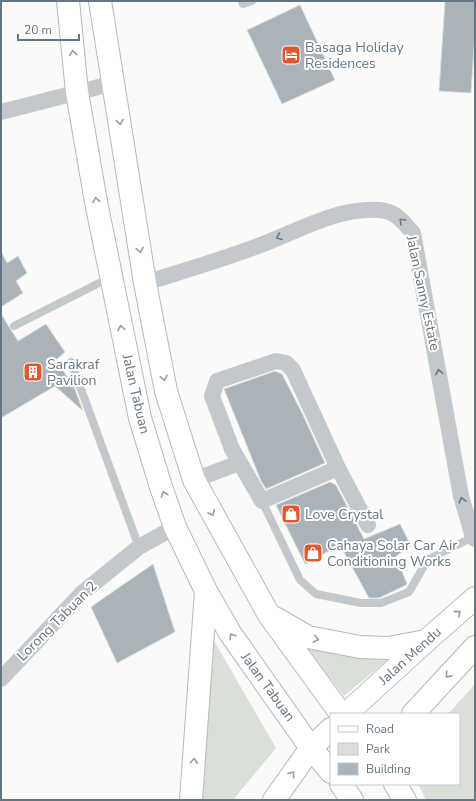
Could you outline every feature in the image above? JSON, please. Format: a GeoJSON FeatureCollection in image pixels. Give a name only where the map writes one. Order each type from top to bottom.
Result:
{"type":"FeatureCollection","features":[{"type":"Feature","properties":{"kind":"main road","name":"Jalan Tabuan"},"geometry":{"type":"LineString","coordinates":[[68,1],[77,92],[96,202],[126,353],[140,418],[175,527],[206,591],[230,634],[311,748],[330,771]]}},
{"type":"Feature","properties":{"kind":"main road"},"geometry":{"type":"LineString","coordinates":[[100,1],[145,283],[166,391],[194,480],[269,615],[339,713]]}},
{"type":"Feature","properties":{"kind":"main road"},"geometry":{"type":"LineString","coordinates":[[191,800],[206,591]]}},
{"type":"Feature","properties":{"kind":"main road","name":"Jalan Mendu"},"geometry":{"type":"LineString","coordinates":[[347,713],[475,598]]}},
{"type":"Feature","properties":{"kind":"main road"},"geometry":{"type":"LineString","coordinates":[[269,615],[308,637],[360,647],[388,648],[426,641]]}},
{"type":"Feature","properties":{"kind":"main road"},"geometry":{"type":"LineString","coordinates":[[414,713],[475,648]]}},
{"type":"Feature","properties":{"kind":"main road"},"geometry":{"type":"LineString","coordinates":[[274,800],[311,748],[330,730]]}},
{"type":"Feature","properties":{"kind":"main road"},"geometry":{"type":"LineString","coordinates":[[396,785],[405,800]]}},
{"type":"Feature","properties":{"kind":"street"},"geometry":{"type":"LineString","coordinates":[[1,112],[114,83]]}},
{"type":"Feature","properties":{"kind":"street","name":"Jalan Sanny Estate"},"geometry":{"type":"LineString","coordinates":[[145,283],[257,247],[323,219],[362,210],[381,210],[398,216],[413,233],[461,496],[474,538]]}},
{"type":"Feature","properties":{"kind":"street"},"geometry":{"type":"LineString","coordinates":[[338,468],[262,501],[239,463],[212,396],[217,382],[276,361],[286,363],[293,370],[338,468],[368,525]]}},
{"type":"Feature","properties":{"kind":"street"},"geometry":{"type":"LineString","coordinates":[[194,480],[239,463]]}},
{"type":"Feature","properties":{"kind":"street","name":"Lorong Tabuan 2"},"geometry":{"type":"LineString","coordinates":[[1,679],[82,593],[139,547],[175,527]]}},
{"type":"Feature","properties":{"kind":"lane"},"geometry":{"type":"LineString","coordinates":[[242,1],[243,4],[252,1]]}},
{"type":"Feature","properties":{"kind":"lane"},"geometry":{"type":"LineString","coordinates":[[14,326],[111,277]]}},
{"type":"Feature","properties":{"kind":"lane"},"geometry":{"type":"LineString","coordinates":[[71,362],[139,547]]}},
{"type":"Feature","properties":{"kind":"lane"},"geometry":{"type":"LineString","coordinates":[[262,501],[300,580],[316,594],[362,603],[381,602],[409,592],[429,560],[474,538]]}},
{"type":"Feature","properties":{"kind":"green space"},"geometry":{"type":"Polygon","coordinates":[[[213,639],[276,748],[233,800],[199,800],[213,639]]]}},
{"type":"Feature","properties":{"kind":"green space"},"geometry":{"type":"Polygon","coordinates":[[[307,649],[391,657],[344,696],[307,649]]]}},
{"type":"Feature","properties":{"kind":"green space"},"geometry":{"type":"Polygon","coordinates":[[[475,684],[475,800],[426,800],[418,785],[460,785],[460,713],[449,713],[475,684]]]}},
{"type":"Feature","properties":{"kind":"building","name":"Basaga Holiday Residences"},"geometry":{"type":"Polygon","coordinates":[[[445,1],[475,1],[475,32],[471,93],[439,91],[445,1]]]}},
{"type":"Feature","properties":{"kind":"building","name":"Basaga Holiday Residences"},"geometry":{"type":"Polygon","coordinates":[[[300,5],[335,80],[282,104],[247,30],[300,5]]]}},
{"type":"Feature","properties":{"kind":"building"},"geometry":{"type":"Polygon","coordinates":[[[1,251],[7,263],[18,256],[27,273],[16,281],[23,293],[1,307],[1,251]]]}},
{"type":"Feature","properties":{"kind":"building","name":"Sarakraf Pavilion"},"geometry":{"type":"Polygon","coordinates":[[[1,314],[18,341],[46,324],[65,352],[56,360],[74,387],[83,411],[55,386],[1,418],[1,314]]]}},
{"type":"Feature","properties":{"kind":"building"},"geometry":{"type":"Polygon","coordinates":[[[275,371],[282,374],[325,463],[266,489],[261,481],[224,389],[275,371]]]}},
{"type":"Feature","properties":{"kind":"building"},"geometry":{"type":"Polygon","coordinates":[[[330,482],[336,485],[364,539],[400,524],[411,546],[396,556],[407,584],[406,585],[379,598],[369,598],[340,545],[305,564],[276,505],[330,482]]]}},
{"type":"Feature","properties":{"kind":"building"},"geometry":{"type":"Polygon","coordinates":[[[153,564],[175,632],[117,663],[91,607],[153,564]]]}},
{"type":"Feature","properties":{"kind":"place","name":"Basaga Holiday Residences"},"geometry":{"type":"Point","coordinates":[291,55]}},
{"type":"Feature","properties":{"kind":"place","name":"Sarakraf Pavilion"},"geometry":{"type":"Point","coordinates":[33,372]}},
{"type":"Feature","properties":{"kind":"place","name":"Love Crystal"},"geometry":{"type":"Point","coordinates":[291,514]}},
{"type":"Feature","properties":{"kind":"place","name":"Cahaya Solar Car Air Conditioning Works"},"geometry":{"type":"Point","coordinates":[313,553]}}]}
